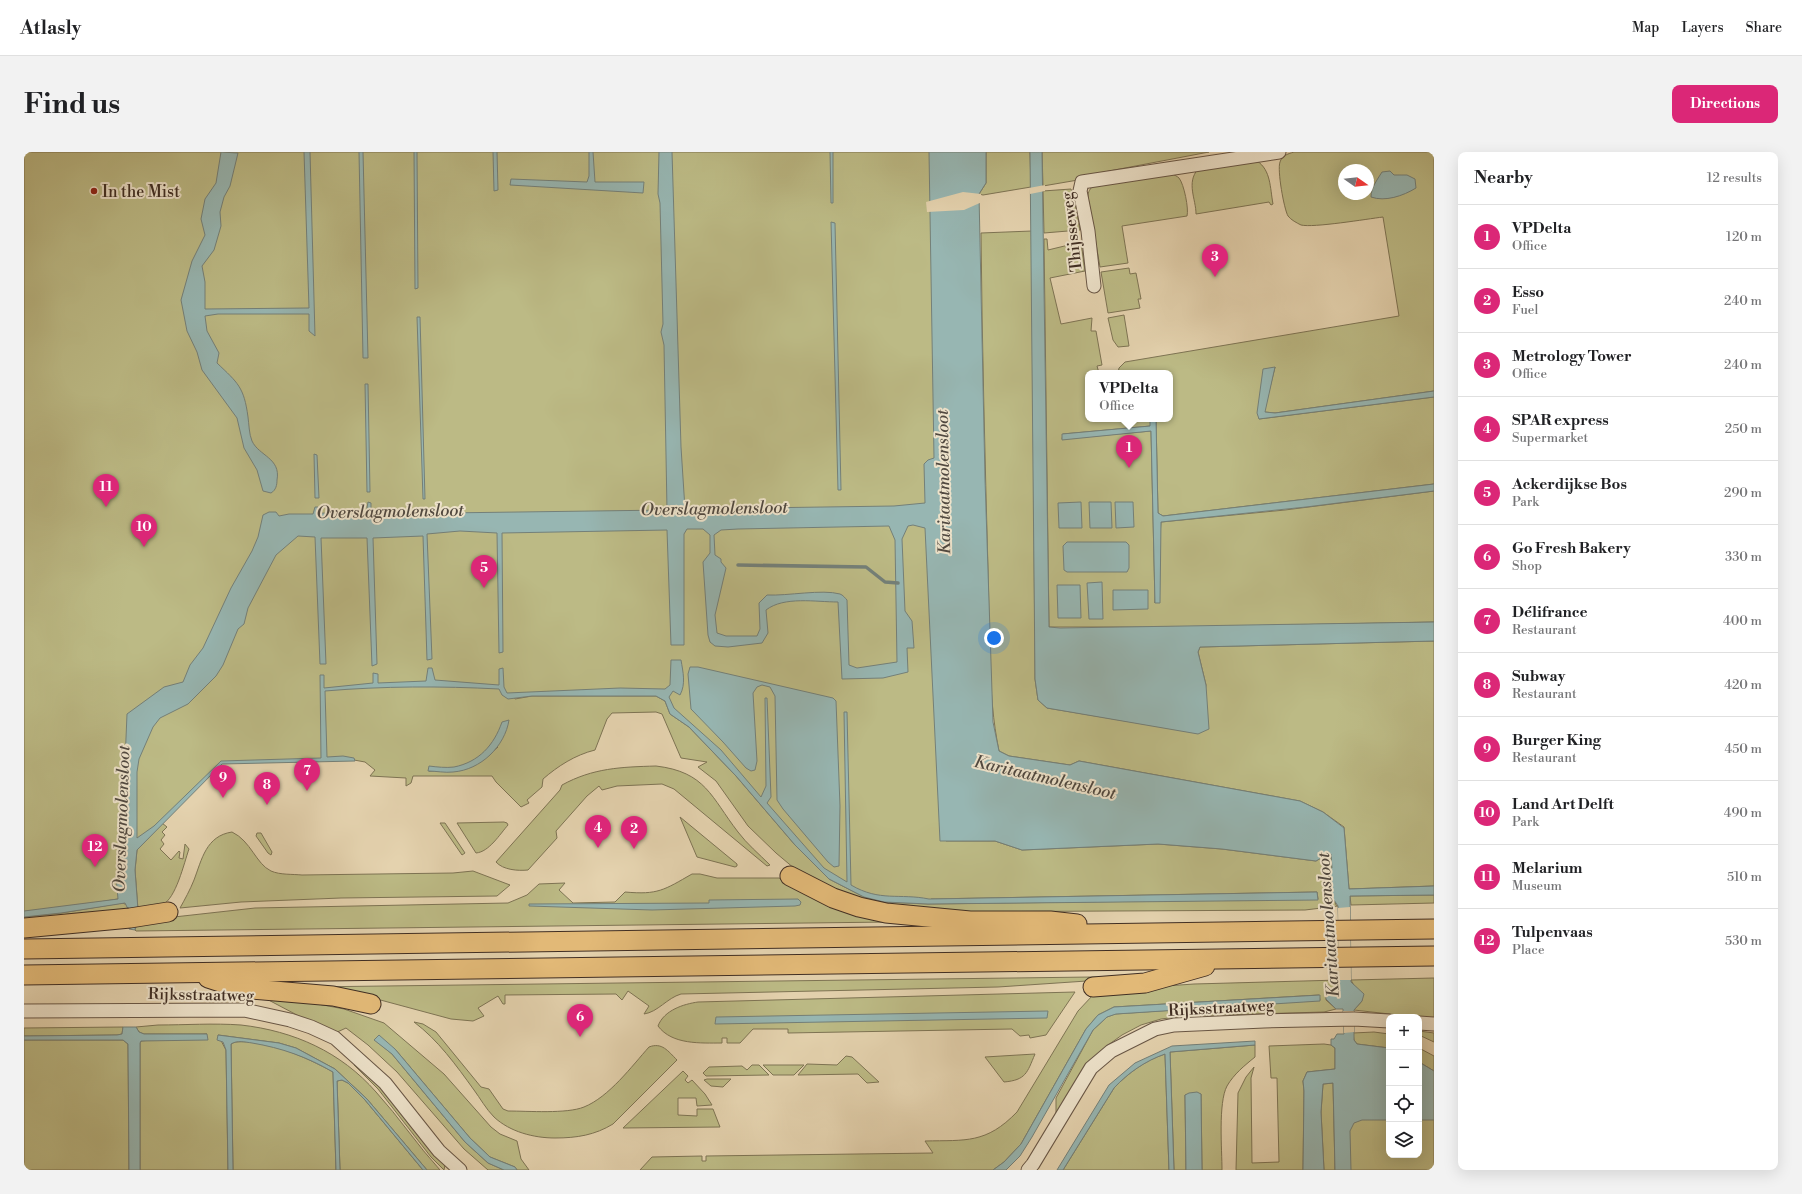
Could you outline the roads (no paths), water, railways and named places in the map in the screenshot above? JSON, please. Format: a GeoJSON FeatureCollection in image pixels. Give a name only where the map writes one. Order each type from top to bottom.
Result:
{"type":"FeatureCollection","features":[{"type":"Feature","properties":{"kind":"highway"},"geometry":{"type":"LineString","coordinates":[[790,876],[833,898],[859,907],[886,913],[970,921],[1050,921],[1144,933]]}},
{"type":"Feature","properties":{"kind":"highway"},"geometry":{"type":"LineString","coordinates":[[24,928],[168,912]]}},
{"type":"Feature","properties":{"kind":"highway"},"geometry":{"type":"LineString","coordinates":[[24,949],[1434,929]]}},
{"type":"Feature","properties":{"kind":"highway"},"geometry":{"type":"LineString","coordinates":[[24,975],[1434,956]]}},
{"type":"Feature","properties":{"kind":"highway"},"geometry":{"type":"LineString","coordinates":[[1093,987],[1145,983],[1229,959]]}},
{"type":"Feature","properties":{"kind":"highway"},"geometry":{"type":"LineString","coordinates":[[194,973],[239,988],[333,996],[371,1004]]}},
{"type":"Feature","properties":{"kind":"street","name":"Thijsseweg"},"geometry":{"type":"LineString","coordinates":[[1094,286],[1088,231],[1080,191],[1082,182],[1279,152]]}},
{"type":"Feature","properties":{"kind":"street","name":"Rijksstraatweg"},"geometry":{"type":"LineString","coordinates":[[24,1012],[244,1010],[270,1014],[311,1027],[335,1038],[373,1071],[402,1103],[439,1151],[460,1170]]}},
{"type":"Feature","properties":{"kind":"street","name":"Rijksstraatweg"},"geometry":{"type":"LineString","coordinates":[[1028,1170],[1092,1068],[1111,1051],[1155,1029],[1174,1025],[1348,1019],[1386,1021]]}},
{"type":"Feature","properties":{"kind":"street"},"geometry":{"type":"LineString","coordinates":[[1422,1023],[1434,1024]]}},
{"type":"Feature","properties":{"kind":"water"},"geometry":{"type":"Polygon","coordinates":[[[221,152],[238,153],[230,186],[224,197],[220,212],[221,226],[214,250],[202,266],[205,282],[205,309],[309,308],[304,152],[310,152],[315,336],[309,331],[309,314],[218,314],[205,316],[207,331],[219,353],[217,363],[235,381],[242,392],[252,441],[276,467],[277,484],[271,493],[263,491],[257,470],[244,448],[237,418],[202,370],[197,352],[187,331],[181,300],[192,261],[205,235],[201,219],[205,199],[216,183],[221,152]]]}},
{"type":"Feature","properties":{"kind":"water"},"geometry":{"type":"Polygon","coordinates":[[[359,152],[363,152],[368,358],[363,358],[359,152]]]}},
{"type":"Feature","properties":{"kind":"water"},"geometry":{"type":"Polygon","coordinates":[[[414,152],[417,152],[418,288],[415,289],[414,152]]]}},
{"type":"Feature","properties":{"kind":"water"},"geometry":{"type":"Polygon","coordinates":[[[493,152],[497,152],[498,190],[494,191],[493,152]]]}},
{"type":"Feature","properties":{"kind":"water"},"geometry":{"type":"Polygon","coordinates":[[[589,152],[593,152],[595,182],[644,182],[643,193],[510,185],[511,179],[587,182],[589,176],[589,152]]]}},
{"type":"Feature","properties":{"kind":"water","name":"Karitaatmolensloot"},"geometry":{"type":"Polygon","coordinates":[[[659,152],[672,152],[681,447],[685,509],[894,506],[925,503],[924,464],[928,460],[934,458],[929,152],[986,152],[986,183],[979,194],[985,479],[993,722],[999,751],[1009,756],[1070,765],[1079,761],[1300,801],[1323,812],[1344,828],[1349,889],[1434,886],[1434,895],[1350,896],[1351,982],[1364,994],[1362,1001],[1354,1010],[1354,1040],[1357,1044],[1386,1048],[1386,1120],[1362,1120],[1354,1123],[1350,1131],[1351,1170],[1335,1170],[1333,1083],[1323,1084],[1321,1112],[1324,1170],[1303,1170],[1303,1081],[1307,1072],[1335,1069],[1335,1048],[1331,1045],[1331,1039],[1334,1039],[1337,1034],[1344,1034],[1343,1009],[1336,1009],[1326,999],[1340,980],[1338,906],[1334,900],[1325,894],[1332,886],[1328,877],[1328,871],[1332,868],[1331,854],[1328,854],[1316,861],[1222,849],[1158,844],[1022,850],[995,841],[940,841],[925,528],[913,525],[908,526],[902,539],[905,611],[912,621],[914,648],[907,648],[908,672],[883,678],[842,679],[838,602],[791,601],[773,606],[766,610],[768,633],[762,643],[728,647],[715,646],[710,642],[708,635],[703,562],[710,553],[710,535],[703,529],[687,529],[684,534],[684,645],[671,645],[667,530],[502,533],[503,652],[499,653],[497,533],[460,531],[427,534],[432,659],[427,660],[423,536],[373,538],[377,664],[372,666],[367,538],[321,538],[326,664],[320,664],[315,537],[298,536],[276,555],[248,608],[244,624],[238,629],[223,665],[216,676],[188,704],[160,718],[153,727],[139,759],[137,772],[137,838],[154,826],[221,761],[321,758],[320,675],[324,675],[324,688],[373,683],[373,673],[378,674],[378,683],[426,681],[428,668],[432,668],[435,680],[499,685],[499,669],[503,668],[504,687],[507,693],[620,688],[665,689],[670,685],[671,660],[681,660],[684,678],[682,691],[680,695],[673,691],[669,697],[674,708],[721,750],[761,797],[766,786],[765,698],[767,698],[771,797],[767,803],[824,868],[847,882],[844,712],[847,712],[851,885],[871,894],[929,899],[1317,892],[1318,900],[928,904],[884,902],[864,897],[829,879],[795,845],[736,776],[689,727],[670,714],[665,701],[656,696],[532,696],[508,699],[502,695],[499,689],[412,687],[325,691],[327,757],[343,756],[354,758],[355,761],[222,764],[137,850],[135,870],[138,910],[135,930],[129,929],[128,909],[125,903],[24,917],[24,911],[118,899],[116,877],[126,832],[124,786],[127,714],[164,687],[183,682],[190,665],[203,648],[231,588],[252,551],[258,537],[263,515],[269,512],[276,512],[279,516],[289,514],[313,514],[315,507],[318,507],[320,513],[366,514],[368,502],[371,503],[371,514],[667,510],[664,345],[661,332],[663,324],[660,203],[658,194],[659,152]],[[889,526],[738,529],[721,530],[714,535],[715,555],[721,559],[721,562],[726,568],[715,615],[717,633],[726,636],[757,636],[760,629],[759,603],[767,595],[815,592],[841,594],[847,600],[849,665],[857,668],[897,662],[895,540],[889,526]]]}},
{"type":"Feature","properties":{"kind":"water"},"geometry":{"type":"Polygon","coordinates":[[[830,152],[833,152],[833,203],[831,203],[830,152]]]}},
{"type":"Feature","properties":{"kind":"water"},"geometry":{"type":"Polygon","coordinates":[[[1030,152],[1042,152],[1049,627],[1434,622],[1434,641],[1200,647],[1198,652],[1206,685],[1209,729],[1198,734],[1047,708],[1038,700],[1035,679],[1030,152]]]}},
{"type":"Feature","properties":{"kind":"water"},"geometry":{"type":"Polygon","coordinates":[[[1390,171],[1394,175],[1407,175],[1415,179],[1416,188],[1394,197],[1382,199],[1374,198],[1374,185],[1382,172],[1390,171]]]}},
{"type":"Feature","properties":{"kind":"water"},"geometry":{"type":"Polygon","coordinates":[[[831,222],[835,223],[841,490],[838,490],[831,222]]]}},
{"type":"Feature","properties":{"kind":"water"},"geometry":{"type":"Polygon","coordinates":[[[417,317],[420,317],[425,499],[423,499],[417,317]]]}},
{"type":"Feature","properties":{"kind":"water"},"geometry":{"type":"Polygon","coordinates":[[[1275,367],[1265,412],[1275,413],[1434,391],[1434,397],[1259,419],[1257,413],[1263,369],[1275,367]]]}},
{"type":"Feature","properties":{"kind":"water"},"geometry":{"type":"Polygon","coordinates":[[[365,384],[368,384],[370,492],[367,492],[365,384]]]}},
{"type":"Feature","properties":{"kind":"water"},"geometry":{"type":"Polygon","coordinates":[[[1150,422],[1156,422],[1158,513],[1163,516],[1434,484],[1434,491],[1306,507],[1161,522],[1160,603],[1155,603],[1151,431],[1062,440],[1062,434],[1150,426],[1150,422]]]}},
{"type":"Feature","properties":{"kind":"water"},"geometry":{"type":"Polygon","coordinates":[[[314,454],[317,455],[319,498],[315,498],[314,454]]]}},
{"type":"Feature","properties":{"kind":"water"},"geometry":{"type":"Polygon","coordinates":[[[1081,502],[1082,528],[1059,528],[1058,503],[1081,502]]]}},
{"type":"Feature","properties":{"kind":"water"},"geometry":{"type":"Polygon","coordinates":[[[1089,502],[1111,502],[1112,528],[1090,528],[1089,502]]]}},
{"type":"Feature","properties":{"kind":"water"},"geometry":{"type":"Polygon","coordinates":[[[1115,502],[1133,502],[1134,527],[1116,528],[1115,502]]]}},
{"type":"Feature","properties":{"kind":"water"},"geometry":{"type":"Polygon","coordinates":[[[1067,542],[1126,542],[1129,545],[1129,568],[1127,572],[1067,572],[1064,570],[1063,546],[1067,542]]]}},
{"type":"Feature","properties":{"kind":"water"},"geometry":{"type":"Polygon","coordinates":[[[1102,582],[1103,619],[1089,619],[1087,583],[1102,582]]]}},
{"type":"Feature","properties":{"kind":"water"},"geometry":{"type":"Polygon","coordinates":[[[1057,585],[1080,585],[1081,618],[1058,618],[1057,585]]]}},
{"type":"Feature","properties":{"kind":"water"},"geometry":{"type":"Polygon","coordinates":[[[1113,590],[1148,590],[1148,609],[1113,610],[1113,590]]]}},
{"type":"Feature","properties":{"kind":"water"},"geometry":{"type":"Polygon","coordinates":[[[690,667],[698,667],[833,698],[836,701],[840,806],[839,866],[834,867],[828,862],[777,800],[775,696],[770,687],[762,685],[757,687],[753,693],[757,761],[755,770],[751,771],[746,768],[691,709],[688,674],[690,667]]]}},
{"type":"Feature","properties":{"kind":"water"},"geometry":{"type":"Polygon","coordinates":[[[509,720],[507,730],[497,747],[482,762],[463,770],[450,772],[428,771],[429,766],[454,767],[463,765],[478,757],[495,738],[502,722],[509,720]]]}},
{"type":"Feature","properties":{"kind":"water"},"geometry":{"type":"Polygon","coordinates":[[[798,899],[801,902],[800,905],[795,906],[652,910],[529,906],[529,904],[709,903],[709,900],[798,899]]]}},
{"type":"Feature","properties":{"kind":"water"},"geometry":{"type":"Polygon","coordinates":[[[1320,995],[1320,1001],[1116,1014],[1107,1017],[1093,1030],[1020,1156],[1006,1170],[993,1170],[1004,1162],[1021,1144],[1086,1029],[1098,1015],[1114,1007],[1320,995]]]}},
{"type":"Feature","properties":{"kind":"water"},"geometry":{"type":"Polygon","coordinates":[[[1048,1011],[1047,1018],[715,1024],[716,1017],[1048,1011]]]}},
{"type":"Feature","properties":{"kind":"water"},"geometry":{"type":"Polygon","coordinates":[[[123,1027],[136,1027],[139,1032],[144,1034],[207,1034],[208,1040],[141,1041],[140,1170],[129,1170],[128,1044],[123,1040],[24,1040],[24,1036],[117,1035],[122,1034],[123,1027]]]}},
{"type":"Feature","properties":{"kind":"water"},"geometry":{"type":"Polygon","coordinates":[[[218,1035],[279,1043],[296,1048],[335,1069],[367,1099],[427,1170],[423,1170],[365,1100],[348,1083],[342,1080],[337,1081],[340,1170],[336,1170],[333,1072],[314,1062],[284,1050],[252,1043],[236,1042],[231,1044],[233,1170],[228,1170],[226,1050],[223,1042],[217,1040],[218,1035]]]}},
{"type":"Feature","properties":{"kind":"water"},"geometry":{"type":"Polygon","coordinates":[[[379,1035],[395,1049],[470,1138],[490,1157],[515,1167],[517,1170],[504,1170],[488,1163],[465,1142],[392,1054],[374,1040],[379,1035]]]}},
{"type":"Feature","properties":{"kind":"water"},"geometry":{"type":"Polygon","coordinates":[[[1255,1041],[1255,1045],[1170,1052],[1174,1170],[1169,1170],[1165,1054],[1137,1068],[1114,1088],[1063,1170],[1057,1170],[1109,1085],[1135,1063],[1172,1046],[1255,1041]]]}},
{"type":"Feature","properties":{"kind":"water"},"geometry":{"type":"Polygon","coordinates":[[[1422,1064],[1434,1071],[1434,1120],[1422,1120],[1422,1064]]]}},
{"type":"Feature","properties":{"kind":"water"},"geometry":{"type":"Polygon","coordinates":[[[1197,1092],[1201,1094],[1202,1170],[1186,1170],[1185,1095],[1197,1092]]]}},
{"type":"Feature","properties":{"kind":"waterway"},"geometry":{"type":"LineString","coordinates":[[738,565],[866,567],[885,582],[898,583]]}},
{"type":"Feature","properties":{"kind":"place","name":"In the Mist"},"geometry":{"type":"Point","coordinates":[94,191]}},
{"type":"Feature","properties":{"kind":"place","name":"Metrology Tower"},"geometry":{"type":"Point","coordinates":[1215,277]}},
{"type":"Feature","properties":{"kind":"place","name":"VPDelta"},"geometry":{"type":"Point","coordinates":[1129,468]}},
{"type":"Feature","properties":{"kind":"place","name":"Melarium"},"geometry":{"type":"Point","coordinates":[106,507]}},
{"type":"Feature","properties":{"kind":"place","name":"Land Art Delft"},"geometry":{"type":"Point","coordinates":[144,547]}},
{"type":"Feature","properties":{"kind":"place","name":"Ackerdijkse Bos"},"geometry":{"type":"Point","coordinates":[484,588]}},
{"type":"Feature","properties":{"kind":"place","name":"Délifrance"},"geometry":{"type":"Point","coordinates":[307,791]}},
{"type":"Feature","properties":{"kind":"place","name":"Burger King"},"geometry":{"type":"Point","coordinates":[223,798]}},
{"type":"Feature","properties":{"kind":"place","name":"Subway"},"geometry":{"type":"Point","coordinates":[267,805]}},
{"type":"Feature","properties":{"kind":"place","name":"SPAR express"},"geometry":{"type":"Point","coordinates":[598,848]}},
{"type":"Feature","properties":{"kind":"place","name":"Esso"},"geometry":{"type":"Point","coordinates":[634,849]}},
{"type":"Feature","properties":{"kind":"place","name":"Tulpenvaas"},"geometry":{"type":"Point","coordinates":[95,867]}},
{"type":"Feature","properties":{"kind":"place","name":"Go Fresh Bakery"},"geometry":{"type":"Point","coordinates":[580,1037]}},
{"type":"Feature","properties":{"kind":"water label","name":"Overslagmolensloot"},"geometry":{"type":"Point","coordinates":[714,508]}},
{"type":"Feature","properties":{"kind":"water label","name":"Overslagmolensloot"},"geometry":{"type":"Point","coordinates":[390,511]}},
{"type":"Feature","properties":{"kind":"water label","name":"Overslagmolensloot"},"geometry":{"type":"Point","coordinates":[121,819]}}]}
